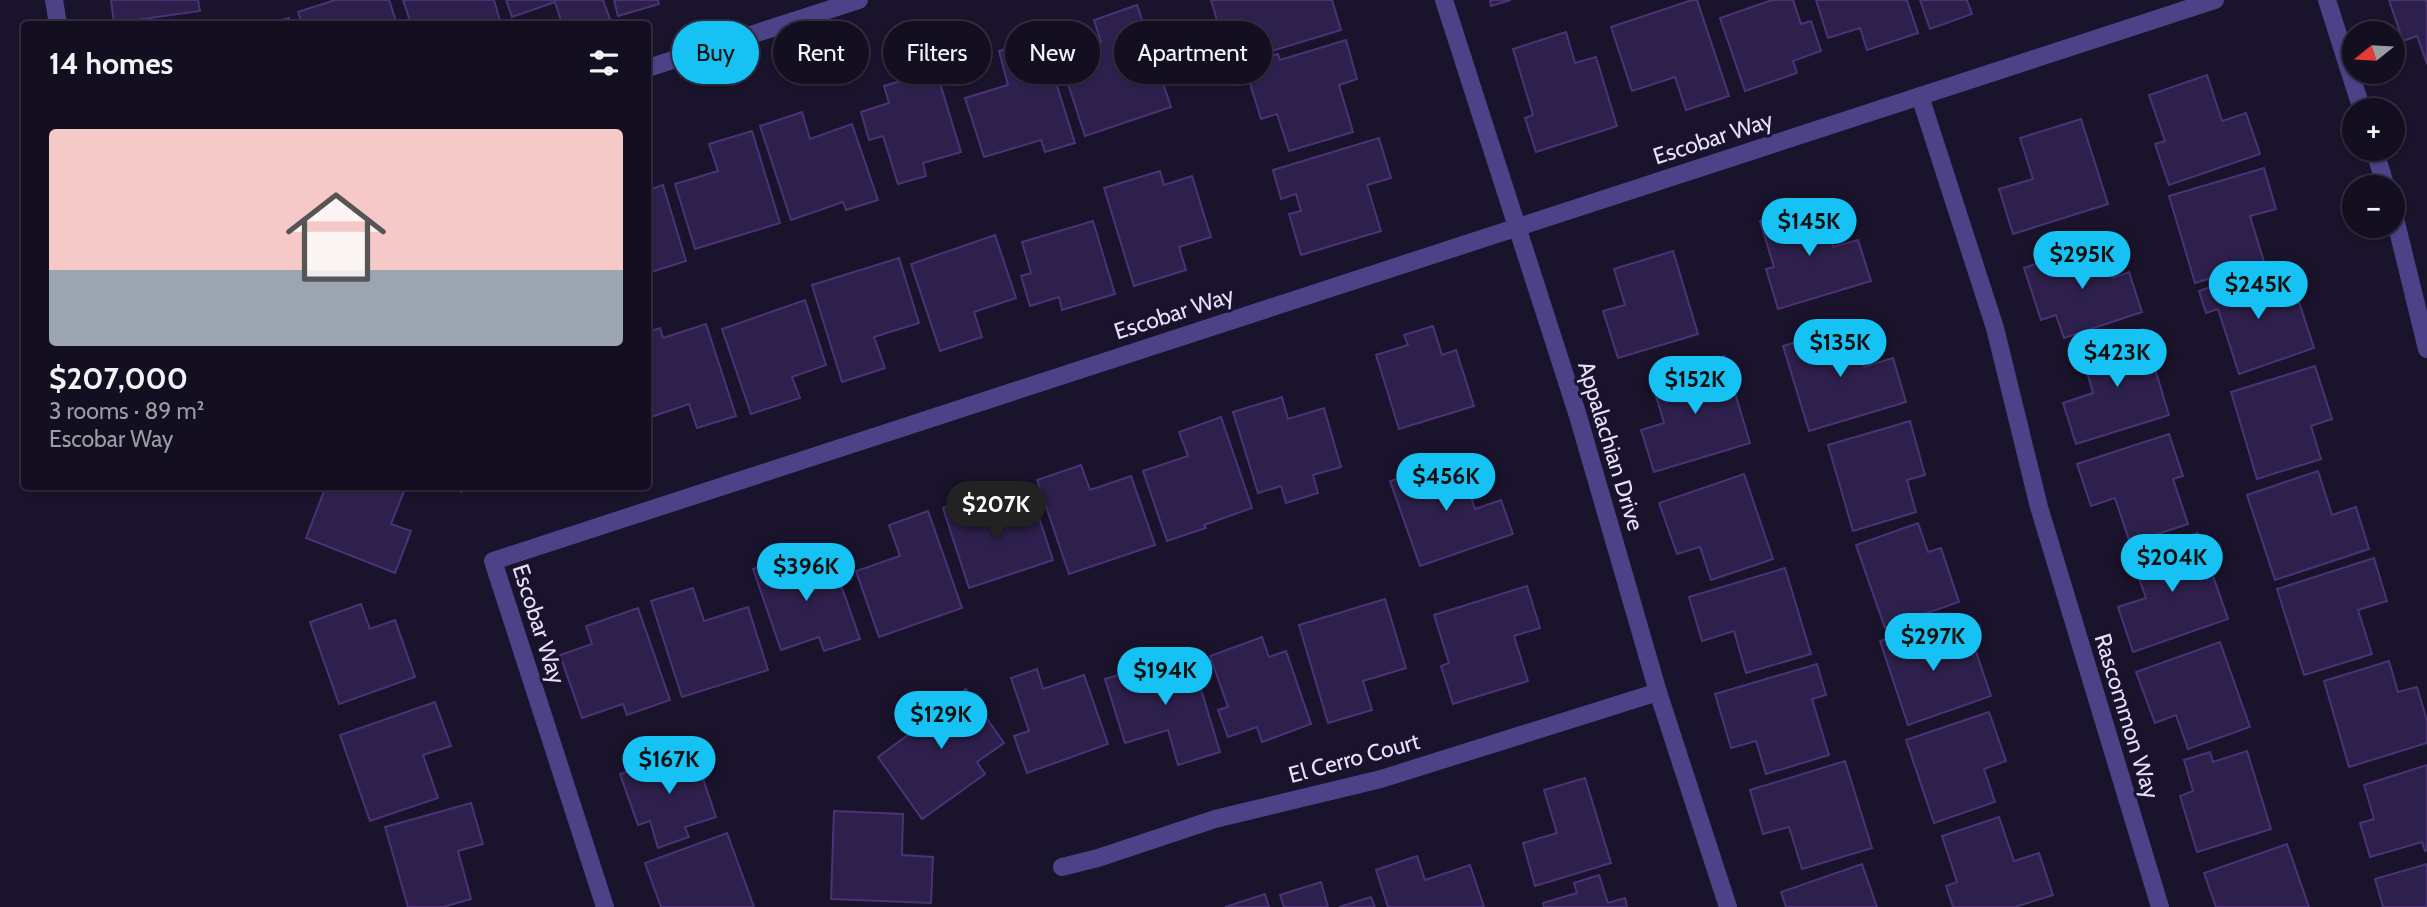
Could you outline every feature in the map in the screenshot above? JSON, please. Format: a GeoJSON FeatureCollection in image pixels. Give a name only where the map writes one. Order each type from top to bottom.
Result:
{"type":"FeatureCollection","features":[{"type":"Feature","properties":{"kind":"street"},"geometry":{"type":"LineString","coordinates":[[54,0],[58,21]]}},
{"type":"Feature","properties":{"kind":"street"},"geometry":{"type":"LineString","coordinates":[[651,67],[859,0]]}},
{"type":"Feature","properties":{"kind":"street","name":"Appalachian Drive"},"geometry":{"type":"LineString","coordinates":[[1444,0],[1578,416],[1658,692],[1728,907]]}},
{"type":"Feature","properties":{"kind":"street","name":"Escobar Way"},"geometry":{"type":"LineString","coordinates":[[605,907],[493,561],[2215,0]]}},
{"type":"Feature","properties":{"kind":"street"},"geometry":{"type":"LineString","coordinates":[[2327,0],[2358,98]]}},
{"type":"Feature","properties":{"kind":"street","name":"Rascommon Way"},"geometry":{"type":"LineString","coordinates":[[1920,96],[1995,328],[2039,507],[2160,907]]}},
{"type":"Feature","properties":{"kind":"street"},"geometry":{"type":"LineString","coordinates":[[2400,238],[2427,349]]}},
{"type":"Feature","properties":{"kind":"street","name":"El Cerro Court"},"geometry":{"type":"LineString","coordinates":[[1062,867],[1098,858],[1215,819],[1381,779],[1658,692]]}},
{"type":"Feature","properties":{"kind":"building"},"geometry":{"type":"Polygon","coordinates":[[[111,0],[198,0],[200,11],[128,21],[114,21],[111,0]]]}},
{"type":"Feature","properties":{"kind":"building"},"geometry":{"type":"Polygon","coordinates":[[[335,0],[389,0],[396,21],[301,21],[298,12],[335,0]]]}},
{"type":"Feature","properties":{"kind":"building"},"geometry":{"type":"Polygon","coordinates":[[[403,0],[494,0],[500,21],[410,21],[403,0]]]}},
{"type":"Feature","properties":{"kind":"building"},"geometry":{"type":"Polygon","coordinates":[[[506,0],[603,0],[610,19],[561,21],[555,2],[512,17],[506,0]]]}},
{"type":"Feature","properties":{"kind":"building"},"geometry":{"type":"Polygon","coordinates":[[[614,0],[658,0],[659,4],[618,16],[614,0]]]}},
{"type":"Feature","properties":{"kind":"building"},"geometry":{"type":"Polygon","coordinates":[[[1211,0],[1332,0],[1341,30],[1272,51],[1272,21],[1217,21],[1211,0]]]}},
{"type":"Feature","properties":{"kind":"building"},"geometry":{"type":"Polygon","coordinates":[[[1490,0],[1511,0],[1491,6],[1490,0]]]}},
{"type":"Feature","properties":{"kind":"building"},"geometry":{"type":"Polygon","coordinates":[[[1697,0],[1729,96],[1686,110],[1675,77],[1632,91],[1611,27],[1697,0]]]}},
{"type":"Feature","properties":{"kind":"building"},"geometry":{"type":"Polygon","coordinates":[[[1772,0],[1793,0],[1801,24],[1811,21],[1821,51],[1793,61],[1797,73],[1745,91],[1720,18],[1772,0]]]}},
{"type":"Feature","properties":{"kind":"building"},"geometry":{"type":"Polygon","coordinates":[[[1816,0],[1907,0],[1918,33],[1867,50],[1860,28],[1828,38],[1816,0]]]}},
{"type":"Feature","properties":{"kind":"building"},"geometry":{"type":"Polygon","coordinates":[[[1920,0],[1967,0],[1972,14],[1930,29],[1920,0]]]}},
{"type":"Feature","properties":{"kind":"building"},"geometry":{"type":"Polygon","coordinates":[[[2389,0],[2427,0],[2427,64],[2417,36],[2405,40],[2405,21],[2396,21],[2389,0]]]}},
{"type":"Feature","properties":{"kind":"building"},"geometry":{"type":"Polygon","coordinates":[[[1137,5],[1142,21],[1114,21],[1114,84],[1163,84],[1171,107],[1085,136],[1068,84],[1100,84],[1100,21],[1094,20],[1137,5]]]}},
{"type":"Feature","properties":{"kind":"building"},"geometry":{"type":"Polygon","coordinates":[[[1566,32],[1575,63],[1596,57],[1617,126],[1536,152],[1525,118],[1533,115],[1513,49],[1566,32]]]}},
{"type":"Feature","properties":{"kind":"building"},"geometry":{"type":"Polygon","coordinates":[[[1346,40],[1357,79],[1339,85],[1353,132],[1289,151],[1277,114],[1261,119],[1250,84],[1272,84],[1272,56],[1278,54],[1280,60],[1346,40]]]}},
{"type":"Feature","properties":{"kind":"building"},"geometry":{"type":"Polygon","coordinates":[[[1005,49],[1005,74],[999,51],[1005,49]]]}},
{"type":"Feature","properties":{"kind":"building"},"geometry":{"type":"Polygon","coordinates":[[[2207,75],[2222,121],[2246,113],[2260,154],[2169,185],[2155,144],[2165,141],[2149,95],[2207,75]]]}},
{"type":"Feature","properties":{"kind":"building"},"geometry":{"type":"Polygon","coordinates":[[[940,84],[961,152],[923,163],[926,176],[898,184],[883,136],[869,140],[861,112],[889,103],[884,86],[940,84]]]}},
{"type":"Feature","properties":{"kind":"building"},"geometry":{"type":"Polygon","coordinates":[[[1056,84],[1075,143],[1045,152],[1041,140],[984,157],[965,98],[1008,85],[1056,84]]]}},
{"type":"Feature","properties":{"kind":"building"},"geometry":{"type":"Polygon","coordinates":[[[802,112],[810,139],[852,124],[878,200],[846,210],[843,202],[791,220],[760,126],[802,112]]]}},
{"type":"Feature","properties":{"kind":"building"},"geometry":{"type":"Polygon","coordinates":[[[2081,119],[2108,204],[2013,234],[1999,189],[2033,179],[2020,138],[2081,119]]]}},
{"type":"Feature","properties":{"kind":"building"},"geometry":{"type":"Polygon","coordinates":[[[752,131],[780,223],[695,249],[675,184],[718,171],[709,144],[752,131]]]}},
{"type":"Feature","properties":{"kind":"building"},"geometry":{"type":"Polygon","coordinates":[[[1379,138],[1391,178],[1367,185],[1381,231],[1301,255],[1289,214],[1301,211],[1296,194],[1281,199],[1273,170],[1379,138]]]}},
{"type":"Feature","properties":{"kind":"building"},"geometry":{"type":"Polygon","coordinates":[[[2264,168],[2276,209],[2250,216],[2264,262],[2195,283],[2169,196],[2264,168]]]}},
{"type":"Feature","properties":{"kind":"building"},"geometry":{"type":"Polygon","coordinates":[[[1160,171],[1164,185],[1192,176],[1211,237],[1179,247],[1186,270],[1134,286],[1104,188],[1160,171]]]}},
{"type":"Feature","properties":{"kind":"building"},"geometry":{"type":"Polygon","coordinates":[[[663,185],[686,261],[651,272],[651,189],[663,185]]]}},
{"type":"Feature","properties":{"kind":"building"},"geometry":{"type":"Polygon","coordinates":[[[1819,203],[1833,247],[1858,240],[1871,281],[1778,309],[1766,269],[1774,267],[1760,221],[1819,203]]]}},
{"type":"Feature","properties":{"kind":"building"},"geometry":{"type":"Polygon","coordinates":[[[1093,221],[1115,294],[1062,310],[1059,297],[1030,306],[1021,276],[1031,273],[1022,242],[1093,221]]]}},
{"type":"Feature","properties":{"kind":"building"},"geometry":{"type":"Polygon","coordinates":[[[995,235],[1016,298],[974,312],[982,337],[940,351],[911,264],[995,235]]]}},
{"type":"Feature","properties":{"kind":"building"},"geometry":{"type":"Polygon","coordinates":[[[2101,242],[2113,278],[2129,272],[2142,312],[2064,338],[2056,315],[2041,320],[2024,268],[2101,242]]]}},
{"type":"Feature","properties":{"kind":"building"},"geometry":{"type":"Polygon","coordinates":[[[1673,251],[1698,334],[1618,358],[1603,311],[1625,305],[1614,269],[1673,251]]]}},
{"type":"Feature","properties":{"kind":"building"},"geometry":{"type":"Polygon","coordinates":[[[899,258],[919,323],[874,337],[885,368],[842,382],[812,285],[899,258]]]}},
{"type":"Feature","properties":{"kind":"building"},"geometry":{"type":"Polygon","coordinates":[[[2272,272],[2282,304],[2298,299],[2314,348],[2239,374],[2218,309],[2206,313],[2199,291],[2232,279],[2234,284],[2272,272]]]}},
{"type":"Feature","properties":{"kind":"building"},"geometry":{"type":"Polygon","coordinates":[[[805,300],[826,365],[792,377],[800,398],[751,414],[722,329],[805,300]]]}},
{"type":"Feature","properties":{"kind":"building"},"geometry":{"type":"Polygon","coordinates":[[[706,324],[736,416],[697,428],[689,404],[651,417],[651,331],[660,328],[663,338],[706,324]]]}},
{"type":"Feature","properties":{"kind":"building"},"geometry":{"type":"Polygon","coordinates":[[[1852,325],[1864,367],[1893,358],[1906,402],[1809,431],[1783,346],[1852,325]]]}},
{"type":"Feature","properties":{"kind":"building"},"geometry":{"type":"Polygon","coordinates":[[[1433,326],[1442,355],[1456,350],[1474,406],[1399,429],[1376,355],[1408,345],[1404,335],[1433,326]]]}},
{"type":"Feature","properties":{"kind":"building"},"geometry":{"type":"Polygon","coordinates":[[[2143,329],[2169,415],[2076,444],[2063,403],[2093,393],[2080,348],[2143,329]]]}},
{"type":"Feature","properties":{"kind":"building"},"geometry":{"type":"Polygon","coordinates":[[[1724,356],[1750,443],[1654,472],[1641,430],[1664,423],[1651,379],[1724,356]]]}},
{"type":"Feature","properties":{"kind":"building"},"geometry":{"type":"Polygon","coordinates":[[[2315,366],[2332,419],[2311,426],[2321,459],[2257,479],[2231,392],[2315,366]]]}},
{"type":"Feature","properties":{"kind":"building"},"geometry":{"type":"Polygon","coordinates":[[[1282,397],[1288,419],[1324,408],[1341,467],[1313,475],[1318,493],[1286,503],[1281,486],[1258,493],[1233,412],[1282,397]]]}},
{"type":"Feature","properties":{"kind":"building"},"geometry":{"type":"Polygon","coordinates":[[[1221,417],[1252,508],[1167,541],[1143,471],[1188,456],[1179,432],[1221,417]]]}},
{"type":"Feature","properties":{"kind":"building"},"geometry":{"type":"Polygon","coordinates":[[[1910,421],[1925,475],[1907,480],[1916,512],[1853,531],[1828,445],[1910,421]]]}},
{"type":"Feature","properties":{"kind":"building"},"geometry":{"type":"Polygon","coordinates":[[[2169,434],[2183,476],[2173,479],[2188,524],[2130,543],[2115,498],[2091,506],[2077,464],[2169,434]]]}},
{"type":"Feature","properties":{"kind":"building"},"geometry":{"type":"Polygon","coordinates":[[[1457,458],[1475,509],[1501,500],[1513,534],[1420,566],[1390,481],[1457,458]]]}},
{"type":"Feature","properties":{"kind":"building"},"geometry":{"type":"Polygon","coordinates":[[[1081,465],[1090,490],[1131,476],[1155,545],[1069,574],[1037,480],[1081,465]]]}},
{"type":"Feature","properties":{"kind":"building"},"geometry":{"type":"Polygon","coordinates":[[[2318,471],[2332,515],[2356,507],[2369,549],[2275,580],[2247,495],[2318,471]]]}},
{"type":"Feature","properties":{"kind":"building"},"geometry":{"type":"Polygon","coordinates":[[[1744,474],[1773,559],[1711,580],[1700,547],[1677,554],[1659,503],[1744,474]]]}},
{"type":"Feature","properties":{"kind":"building"},"geometry":{"type":"Polygon","coordinates":[[[324,490],[404,490],[391,524],[411,531],[395,573],[306,538],[324,490]]]}},
{"type":"Feature","properties":{"kind":"building"},"geometry":{"type":"Polygon","coordinates":[[[980,496],[987,518],[1034,503],[1053,560],[969,588],[943,508],[980,496]]]}},
{"type":"Feature","properties":{"kind":"building"},"geometry":{"type":"Polygon","coordinates":[[[928,511],[962,608],[879,637],[856,571],[900,556],[889,525],[928,511]]]}},
{"type":"Feature","properties":{"kind":"building"},"geometry":{"type":"Polygon","coordinates":[[[1918,523],[1928,552],[1941,548],[1959,602],[1885,628],[1856,545],[1918,523]]]}},
{"type":"Feature","properties":{"kind":"building"},"geometry":{"type":"Polygon","coordinates":[[[2198,533],[2228,619],[2133,652],[2118,607],[2146,598],[2131,556],[2198,533]]]}},
{"type":"Feature","properties":{"kind":"building"},"geometry":{"type":"Polygon","coordinates":[[[807,551],[813,569],[833,562],[860,639],[824,651],[819,637],[781,650],[753,569],[807,551]]]}},
{"type":"Feature","properties":{"kind":"building"},"geometry":{"type":"Polygon","coordinates":[[[2374,558],[2387,601],[2358,610],[2372,654],[2304,675],[2277,589],[2374,558]]]}},
{"type":"Feature","properties":{"kind":"building"},"geometry":{"type":"Polygon","coordinates":[[[1785,568],[1811,654],[1746,673],[1734,631],[1702,641],[1689,597],[1785,568]]]}},
{"type":"Feature","properties":{"kind":"building"},"geometry":{"type":"Polygon","coordinates":[[[1527,586],[1540,628],[1514,636],[1528,681],[1453,704],[1441,666],[1449,663],[1434,615],[1527,586]]]}},
{"type":"Feature","properties":{"kind":"building"},"geometry":{"type":"Polygon","coordinates":[[[693,588],[704,621],[748,607],[768,670],[682,697],[651,601],[693,588]]]}},
{"type":"Feature","properties":{"kind":"building"},"geometry":{"type":"Polygon","coordinates":[[[1385,599],[1406,668],[1363,681],[1372,710],[1328,723],[1299,625],[1385,599]]]}},
{"type":"Feature","properties":{"kind":"building"},"geometry":{"type":"Polygon","coordinates":[[[361,604],[370,629],[395,620],[415,677],[339,704],[310,622],[361,604]]]}},
{"type":"Feature","properties":{"kind":"building"},"geometry":{"type":"Polygon","coordinates":[[[638,608],[670,700],[627,715],[623,704],[582,718],[560,655],[592,644],[586,626],[638,608]]]}},
{"type":"Feature","properties":{"kind":"building"},"geometry":{"type":"Polygon","coordinates":[[[1941,620],[1952,653],[1974,646],[1991,696],[1908,725],[1880,641],[1941,620]]]}},
{"type":"Feature","properties":{"kind":"building"},"geometry":{"type":"Polygon","coordinates":[[[1262,637],[1269,657],[1286,651],[1311,724],[1262,742],[1257,727],[1228,737],[1218,710],[1228,707],[1210,656],[1262,637]]]}},
{"type":"Feature","properties":{"kind":"building"},"geometry":{"type":"Polygon","coordinates":[[[2220,642],[2250,727],[2188,749],[2176,715],[2155,723],[2136,672],[2220,642]]]}},
{"type":"Feature","properties":{"kind":"building"},"geometry":{"type":"Polygon","coordinates":[[[1190,653],[1220,752],[1178,765],[1168,730],[1125,743],[1105,679],[1190,653]]]}},
{"type":"Feature","properties":{"kind":"building"},"geometry":{"type":"Polygon","coordinates":[[[2389,661],[2398,692],[2417,687],[2427,721],[2427,743],[2349,767],[2324,681],[2389,661]]]}},
{"type":"Feature","properties":{"kind":"building"},"geometry":{"type":"Polygon","coordinates":[[[1817,664],[1826,695],[1812,699],[1829,755],[1766,774],[1756,741],[1731,748],[1715,694],[1817,664]]]}},
{"type":"Feature","properties":{"kind":"building"},"geometry":{"type":"Polygon","coordinates":[[[1037,669],[1043,689],[1084,675],[1108,744],[1027,773],[1014,736],[1029,731],[1011,678],[1037,669]]]}},
{"type":"Feature","properties":{"kind":"building"},"geometry":{"type":"Polygon","coordinates":[[[966,689],[1004,743],[977,762],[985,774],[922,819],[878,757],[916,729],[904,713],[931,693],[941,707],[966,689]]]}},
{"type":"Feature","properties":{"kind":"building"},"geometry":{"type":"Polygon","coordinates":[[[435,702],[451,746],[423,755],[438,798],[370,821],[340,735],[435,702]]]}},
{"type":"Feature","properties":{"kind":"building"},"geometry":{"type":"Polygon","coordinates":[[[1989,712],[2006,761],[1984,769],[1995,802],[1934,823],[1906,740],[1989,712]]]}},
{"type":"Feature","properties":{"kind":"building"},"geometry":{"type":"Polygon","coordinates":[[[693,749],[716,817],[685,827],[689,837],[658,848],[650,821],[638,825],[620,774],[693,749]]]}},
{"type":"Feature","properties":{"kind":"building"},"geometry":{"type":"Polygon","coordinates":[[[2247,751],[2271,829],[2197,852],[2180,796],[2193,791],[2184,760],[2210,752],[2213,762],[2247,751]]]}},
{"type":"Feature","properties":{"kind":"building"},"geometry":{"type":"Polygon","coordinates":[[[1845,761],[1872,848],[1802,869],[1789,827],[1763,834],[1750,790],[1845,761]]]}},
{"type":"Feature","properties":{"kind":"building"},"geometry":{"type":"Polygon","coordinates":[[[2427,765],[2427,850],[2425,851],[2422,842],[2370,857],[2360,823],[2374,819],[2364,785],[2427,765]]]}},
{"type":"Feature","properties":{"kind":"building"},"geometry":{"type":"Polygon","coordinates":[[[1585,778],[1611,863],[1535,886],[1523,843],[1557,833],[1544,790],[1585,778]]]}},
{"type":"Feature","properties":{"kind":"building"},"geometry":{"type":"Polygon","coordinates":[[[471,803],[483,844],[458,851],[471,899],[443,907],[408,907],[385,827],[471,803]]]}},
{"type":"Feature","properties":{"kind":"building"},"geometry":{"type":"Polygon","coordinates":[[[834,811],[903,814],[902,855],[933,857],[931,903],[831,899],[834,811]]]}},
{"type":"Feature","properties":{"kind":"building"},"geometry":{"type":"Polygon","coordinates":[[[1999,817],[2014,861],[2039,853],[2053,895],[2015,907],[1953,907],[1946,886],[1957,882],[1942,836],[1999,817]]]}},
{"type":"Feature","properties":{"kind":"building"},"geometry":{"type":"Polygon","coordinates":[[[727,833],[754,907],[661,907],[645,863],[727,833]]]}},
{"type":"Feature","properties":{"kind":"building"},"geometry":{"type":"Polygon","coordinates":[[[2287,844],[2309,907],[2216,907],[2204,873],[2287,844]]]}},
{"type":"Feature","properties":{"kind":"building"},"geometry":{"type":"Polygon","coordinates":[[[1417,856],[1425,880],[1470,865],[1484,907],[1388,907],[1376,870],[1417,856]]]}},
{"type":"Feature","properties":{"kind":"building"},"geometry":{"type":"Polygon","coordinates":[[[1862,864],[1877,907],[1786,907],[1781,892],[1862,864]]]}},
{"type":"Feature","properties":{"kind":"building"},"geometry":{"type":"Polygon","coordinates":[[[2427,864],[2427,907],[2383,907],[2375,879],[2427,864]]]}},
{"type":"Feature","properties":{"kind":"building"},"geometry":{"type":"Polygon","coordinates":[[[1599,875],[1608,903],[1625,898],[1627,907],[1544,907],[1543,903],[1577,893],[1574,883],[1599,875]]]}},
{"type":"Feature","properties":{"kind":"building"},"geometry":{"type":"Polygon","coordinates":[[[1321,882],[1328,907],[1284,907],[1280,895],[1321,882]]]}},
{"type":"Feature","properties":{"kind":"building"},"geometry":{"type":"Polygon","coordinates":[[[1265,894],[1269,907],[1225,907],[1265,894]]]}},
{"type":"Feature","properties":{"kind":"building"},"geometry":{"type":"Polygon","coordinates":[[[1371,897],[1375,907],[1339,907],[1371,897]]]}}]}
